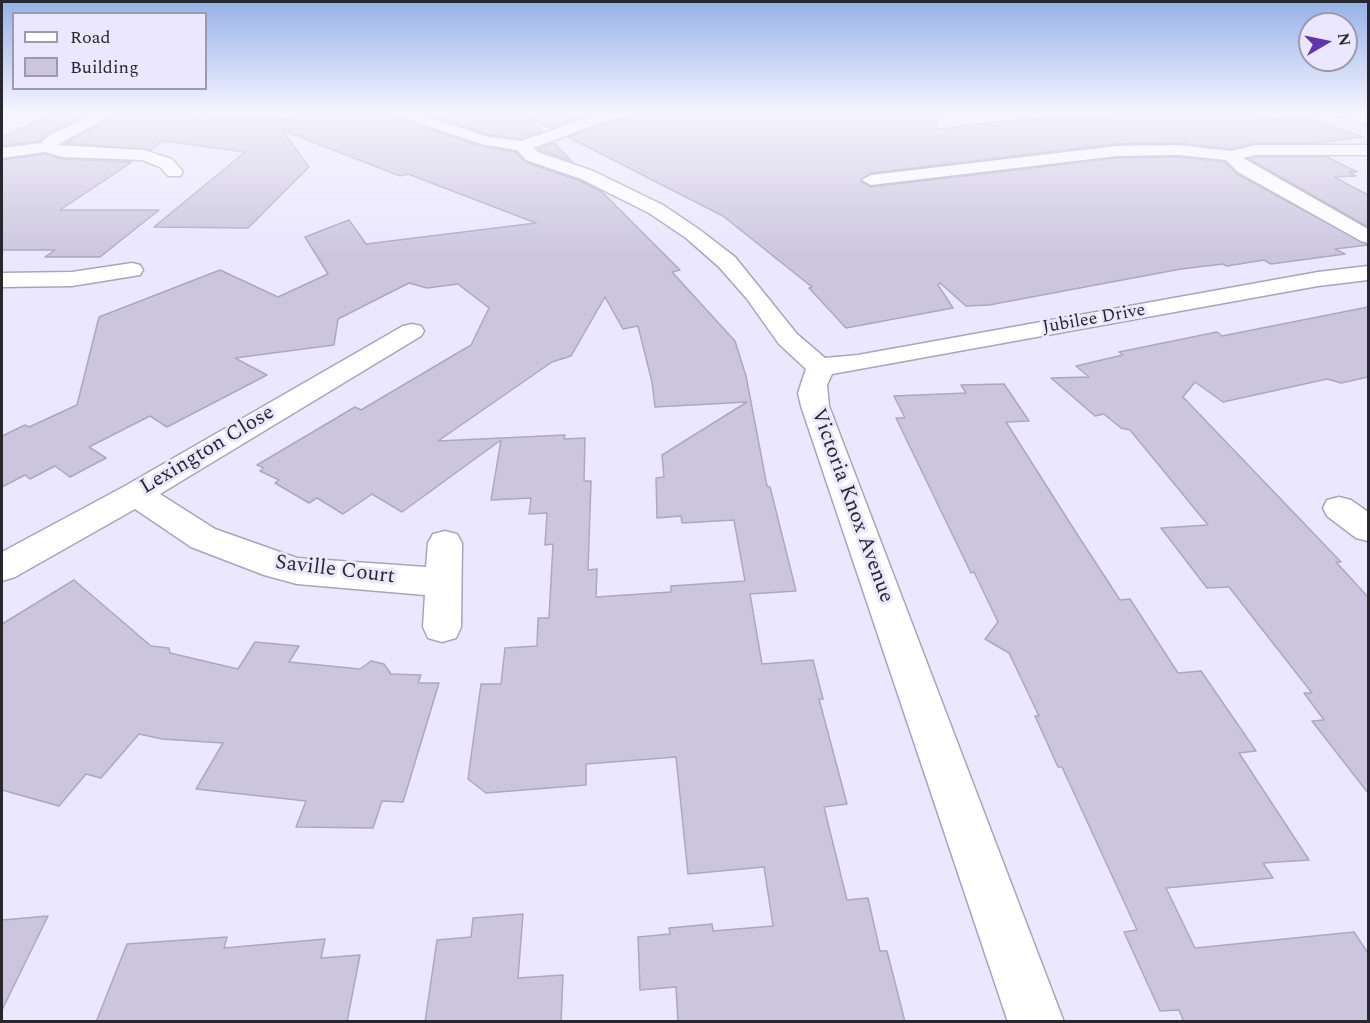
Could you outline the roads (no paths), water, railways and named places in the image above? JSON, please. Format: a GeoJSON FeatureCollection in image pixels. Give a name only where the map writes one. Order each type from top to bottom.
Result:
{"type":"FeatureCollection","features":[{"type":"Feature","properties":{"kind":"street"},"geometry":{"type":"LineString","coordinates":[[157,160],[166,163],[174,172]]}},
{"type":"Feature","properties":{"kind":"street"},"geometry":{"type":"LineString","coordinates":[[543,160],[587,175],[637,198],[693,234],[727,262],[755,294],[788,339],[819,367]]}},
{"type":"Feature","properties":{"kind":"street"},"geometry":{"type":"LineString","coordinates":[[850,177],[871,180],[1043,160]]}},
{"type":"Feature","properties":{"kind":"street"},"geometry":{"type":"LineString","coordinates":[[1235,160],[1244,168],[1368,237]]}},
{"type":"Feature","properties":{"kind":"street"},"geometry":{"type":"LineString","coordinates":[[871,180],[890,189]]}},
{"type":"Feature","properties":{"kind":"street"},"geometry":{"type":"LineString","coordinates":[[2,280],[72,279],[132,270]]}},
{"type":"Feature","properties":{"kind":"street","name":"Jubilee Drive"},"geometry":{"type":"LineString","coordinates":[[819,367],[858,363],[1318,279],[1368,273]]}},
{"type":"Feature","properties":{"kind":"street","name":"Lexington Close"},"geometry":{"type":"LineString","coordinates":[[2,568],[136,494],[413,330]]}},
{"type":"Feature","properties":{"kind":"street","name":"Victoria Knox Avenue"},"geometry":{"type":"LineString","coordinates":[[819,367],[819,376],[813,385],[812,393],[815,406],[1036,1022]]}},
{"type":"Feature","properties":{"kind":"street","name":"Saville Court"},"geometry":{"type":"LineString","coordinates":[[136,494],[203,538],[264,562],[297,571],[443,582]]}},
{"type":"Feature","properties":{"kind":"street"},"geometry":{"type":"LineString","coordinates":[[1339,508],[1368,529]]}},
{"type":"Feature","properties":{"kind":"street"},"geometry":{"type":"LineString","coordinates":[[442,627],[445,543]]}}]}
